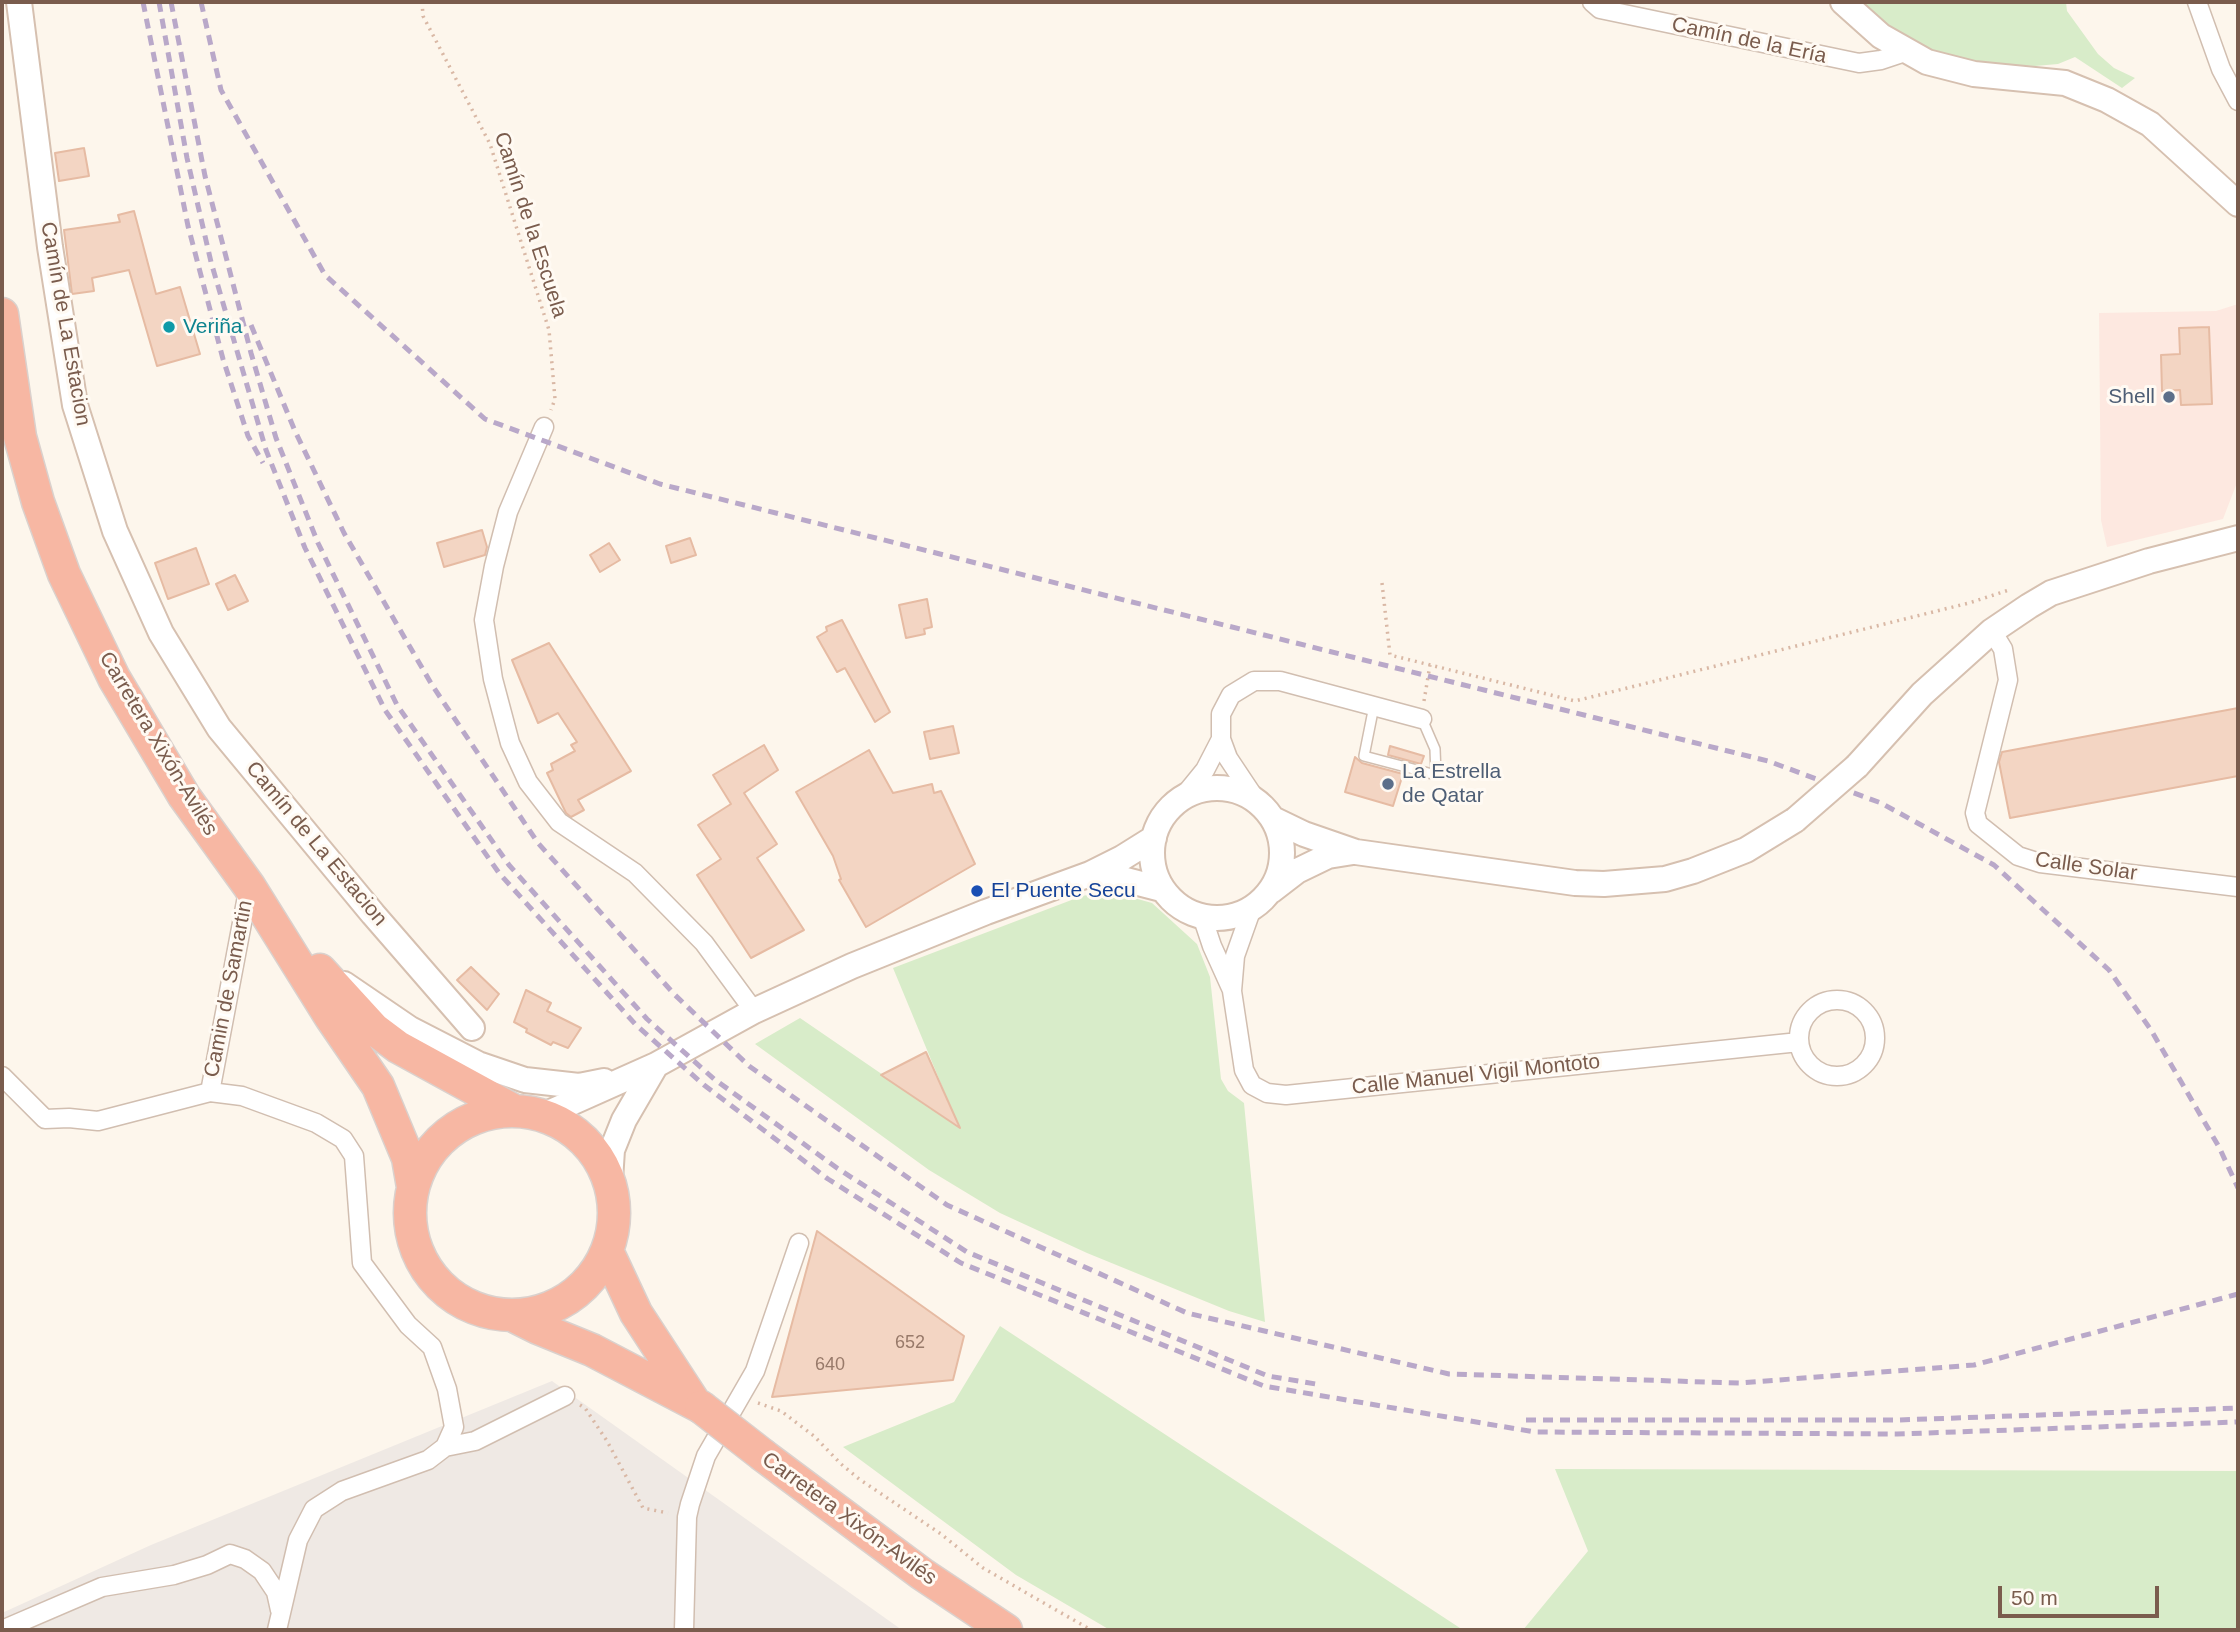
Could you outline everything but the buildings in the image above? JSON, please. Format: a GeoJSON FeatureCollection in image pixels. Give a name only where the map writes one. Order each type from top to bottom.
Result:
{"type":"FeatureCollection","features":[{"type":"Feature","properties":{"kind":"highway","name":"Carretera Xixón-Avilés"},"geometry":{"type":"LineString","coordinates":[[2,314],[20,437],[38,502],[64,574],[114,678],[184,796],[249,886],[330,1016],[378,1086],[408,1158],[413,1187]]}},
{"type":"Feature","properties":{"kind":"highway","name":"Carretera Xixón-Avilés"},"geometry":{"type":"LineString","coordinates":[[249,886],[315,965],[374,1029],[398,1047],[513,1110]]}},
{"type":"Feature","properties":{"kind":"highway"},"geometry":{"type":"LineString","coordinates":[[513,1110],[544,1115],[574,1128],[597,1155],[610,1180],[615,1213],[608,1253],[587,1284],[554,1307],[516,1317],[482,1313],[449,1295],[424,1267],[411,1232],[413,1187],[428,1153],[455,1127],[484,1113],[513,1110]]}},
{"type":"Feature","properties":{"kind":"highway","name":"Carretera Xixón-Avilés"},"geometry":{"type":"LineString","coordinates":[[608,1253],[636,1313],[698,1405]]}},
{"type":"Feature","properties":{"kind":"highway","name":"Carretera Xixón-Avilés"},"geometry":{"type":"LineString","coordinates":[[516,1317],[592,1350],[698,1405],[922,1574],[1006,1630]]}},
{"type":"Feature","properties":{"kind":"street","name":"Camín de La Estacion"},"geometry":{"type":"LineString","coordinates":[[19,2],[50,247],[75,405],[115,531],[161,633],[219,728],[373,914],[472,1028]]}},
{"type":"Feature","properties":{"kind":"street","name":"Camín de la Ería"},"geometry":{"type":"LineString","coordinates":[[1592,2],[1600,9],[1859,63],[1881,60],[1908,51]]}},
{"type":"Feature","properties":{"kind":"street"},"geometry":{"type":"LineString","coordinates":[[1843,2],[1881,36],[1927,62],[1962,71],[2065,83],[2107,100],[2150,124],[2238,204]]}},
{"type":"Feature","properties":{"kind":"street"},"geometry":{"type":"LineString","coordinates":[[2197,2],[2221,69],[2238,101]]}},
{"type":"Feature","properties":{"kind":"street"},"geometry":{"type":"LineString","coordinates":[[544,428],[508,512],[484,620],[493,679],[510,743],[528,782],[559,822],[635,873],[704,943],[754,1011]]}},
{"type":"Feature","properties":{"kind":"street"},"geometry":{"type":"LineString","coordinates":[[1422,719],[1280,681],[1254,681],[1231,695],[1222,714],[1221,739],[1228,758],[1256,800],[1273,818],[1304,834],[1356,852],[1575,883],[1634,882],[1665,878],[1720,862],[1746,850],[1795,820],[1857,766],[1922,694],[1992,631],[2051,593],[2237,535]]}},
{"type":"Feature","properties":{"kind":"street","name":"Calle Solar"},"geometry":{"type":"LineString","coordinates":[[1992,631],[2003,649],[2008,680],[1976,813],[1978,824],[2018,856],[2040,863],[2238,887]]}},
{"type":"Feature","properties":{"kind":"street"},"geometry":{"type":"LineString","coordinates":[[1161,889],[1153,863],[1154,838],[1164,814],[1183,797],[1205,770],[1221,739]]}},
{"type":"Feature","properties":{"kind":"street"},"geometry":{"type":"LineString","coordinates":[[1183,797],[1207,788],[1233,789],[1256,800]]}},
{"type":"Feature","properties":{"kind":"street"},"geometry":{"type":"LineString","coordinates":[[1270,891],[1281,868],[1282,843],[1273,818]]}},
{"type":"Feature","properties":{"kind":"street"},"geometry":{"type":"LineString","coordinates":[[544,1115],[656,1065],[754,1011],[852,966],[1090,874],[1154,838]]}},
{"type":"Feature","properties":{"kind":"street"},"geometry":{"type":"LineString","coordinates":[[1090,874],[1111,876],[1161,889],[1179,905],[1202,916],[1227,917],[1252,908],[1297,871],[1328,856],[1356,852]]}},
{"type":"Feature","properties":{"kind":"street","name":"Camin de Samartin"},"geometry":{"type":"LineString","coordinates":[[210,1092],[249,886]]}},
{"type":"Feature","properties":{"kind":"street","name":"Calle Manuel Vigil Montoto"},"geometry":{"type":"LineString","coordinates":[[1252,908],[1235,956],[1232,991],[1244,1070],[1252,1085],[1267,1093],[1286,1095],[1799,1042]]}},
{"type":"Feature","properties":{"kind":"street","name":"Calle Manuel Vigil Montoto"},"geometry":{"type":"LineString","coordinates":[[1202,916],[1232,991]]}},
{"type":"Feature","properties":{"kind":"street"},"geometry":{"type":"LineString","coordinates":[[315,965],[410,1029],[478,1064],[525,1080],[579,1086],[632,1075]]}},
{"type":"Feature","properties":{"kind":"street"},"geometry":{"type":"LineString","coordinates":[[1833,1000],[1857,1004],[1866,1012],[1876,1034],[1875,1047],[1869,1059],[1860,1069],[1848,1075],[1821,1073],[1810,1066],[1802,1055],[1799,1042],[1799,1030],[1811,1009],[1833,1000]]}},
{"type":"Feature","properties":{"kind":"street"},"geometry":{"type":"LineString","coordinates":[[610,1180],[612,1150],[624,1120],[656,1065]]}},
{"type":"Feature","properties":{"kind":"street","name":"Camin de Samartin"},"geometry":{"type":"LineString","coordinates":[[2,1076],[45,1119],[98,1121],[210,1092],[242,1096],[316,1123],[343,1139],[354,1156],[362,1263],[408,1325],[432,1347],[447,1389],[454,1427],[445,1447]]}},
{"type":"Feature","properties":{"kind":"street"},"geometry":{"type":"LineString","coordinates":[[684,1630],[687,1517],[706,1456],[755,1371],[799,1243]]}},
{"type":"Feature","properties":{"kind":"street"},"geometry":{"type":"LineString","coordinates":[[278,1622],[298,1540],[314,1509],[342,1491],[428,1460],[445,1447],[475,1441],[565,1396]]}},
{"type":"Feature","properties":{"kind":"street"},"geometry":{"type":"LineString","coordinates":[[2,1630],[102,1587],[174,1575],[207,1565],[230,1554],[245,1559],[262,1571],[276,1592],[278,1622]]}},
{"type":"Feature","properties":{"kind":"lane"},"geometry":{"type":"LineString","coordinates":[[1374,706],[1364,756],[1436,775],[1435,749],[1422,719]]}},
{"type":"Feature","properties":{"kind":"path","name":"Camín de la Escuela"},"geometry":{"type":"LineString","coordinates":[[422,2],[423,16],[490,144],[549,330],[555,400],[544,428]]}},
{"type":"Feature","properties":{"kind":"path"},"geometry":{"type":"LineString","coordinates":[[1382,583],[1390,655],[1575,701],[1969,603],[2014,588]]}},
{"type":"Feature","properties":{"kind":"path"},"geometry":{"type":"LineString","coordinates":[[1422,719],[1430,665]]}},
{"type":"Feature","properties":{"kind":"path"},"geometry":{"type":"LineString","coordinates":[[565,1396],[585,1408],[607,1441],[643,1508],[687,1517]]}},
{"type":"Feature","properties":{"kind":"path"},"geometry":{"type":"LineString","coordinates":[[739,1397],[781,1411],[814,1436],[859,1479],[941,1534],[983,1568],[1091,1630]]}},
{"type":"Feature","properties":{"kind":"shaded area","name":"Shell"},"geometry":{"type":"Polygon","coordinates":[[[2238,304],[2238,480],[2223,519],[2107,547],[2101,520],[2099,313],[2216,311],[2238,304]]]}},
{"type":"Feature","properties":{"kind":"shaded area"},"geometry":{"type":"Polygon","coordinates":[[[552,1381],[902,1630],[2,1630],[2,1613],[151,1545],[552,1381]]]}},
{"type":"Feature","properties":{"kind":"green space"},"geometry":{"type":"Polygon","coordinates":[[[1863,2],[2066,2],[2067,11],[2098,54],[2114,68],[2135,78],[2122,88],[2075,57],[2058,64],[2035,66],[1973,64],[1922,49],[1884,24],[1863,2]]]}},
{"type":"Feature","properties":{"kind":"green space"},"geometry":{"type":"Polygon","coordinates":[[[1109,891],[1152,903],[1197,944],[1210,977],[1221,1079],[1228,1091],[1244,1103],[1265,1322],[1229,1311],[1087,1253],[1000,1213],[929,1170],[755,1044],[800,1018],[959,1127],[893,968],[1082,896],[1109,891]]]}},
{"type":"Feature","properties":{"kind":"green space"},"geometry":{"type":"Polygon","coordinates":[[[1000,1326],[1463,1630],[1110,1630],[1016,1575],[843,1447],[954,1402],[1000,1326]]]}},
{"type":"Feature","properties":{"kind":"green space"},"geometry":{"type":"Polygon","coordinates":[[[1555,1469],[2238,1471],[2238,1630],[1523,1630],[1588,1551],[1555,1469]]]}},
{"type":"Feature","properties":{"kind":"railway"},"geometry":{"type":"LineString","coordinates":[[143,2],[188,226],[223,359],[248,436],[263,463]]}},
{"type":"Feature","properties":{"kind":"railway"},"geometry":{"type":"LineString","coordinates":[[159,2],[187,158],[211,262],[266,450],[305,548],[385,710],[499,873],[636,1025],[704,1085],[828,1179],[961,1263],[1264,1386],[1535,1432],[1897,1434],[2238,1422]]}},
{"type":"Feature","properties":{"kind":"railway"},"geometry":{"type":"LineString","coordinates":[[171,2],[205,176],[276,438],[318,543],[397,705],[509,865],[647,1019],[714,1079],[837,1168],[967,1252],[1268,1376],[1322,1385]]}},
{"type":"Feature","properties":{"kind":"railway"},"geometry":{"type":"LineString","coordinates":[[201,2],[221,90],[325,275],[485,419],[660,484],[1768,761],[1881,803],[1994,865],[2109,970],[2151,1030],[2219,1147],[2238,1188]]}},
{"type":"Feature","properties":{"kind":"railway"},"geometry":{"type":"LineString","coordinates":[[251,325],[295,431],[344,533],[432,685],[538,843],[675,995],[749,1066],[947,1205],[1187,1313],[1449,1374],[1739,1383],[1974,1365],[2238,1294]]}},
{"type":"Feature","properties":{"kind":"railway"},"geometry":{"type":"LineString","coordinates":[[1526,1420],[1899,1420],[2238,1408]]}},
{"type":"Feature","properties":{"kind":"place","name":"Veriña"},"geometry":{"type":"Point","coordinates":[169,327]}},
{"type":"Feature","properties":{"kind":"place","name":"Shell"},"geometry":{"type":"Point","coordinates":[2169,397]}},
{"type":"Feature","properties":{"kind":"place","name":"La Estrella de Qatar"},"geometry":{"type":"Point","coordinates":[1388,784]}},
{"type":"Feature","properties":{"kind":"place","name":"El Puente Secu"},"geometry":{"type":"Point","coordinates":[977,891]}}]}
